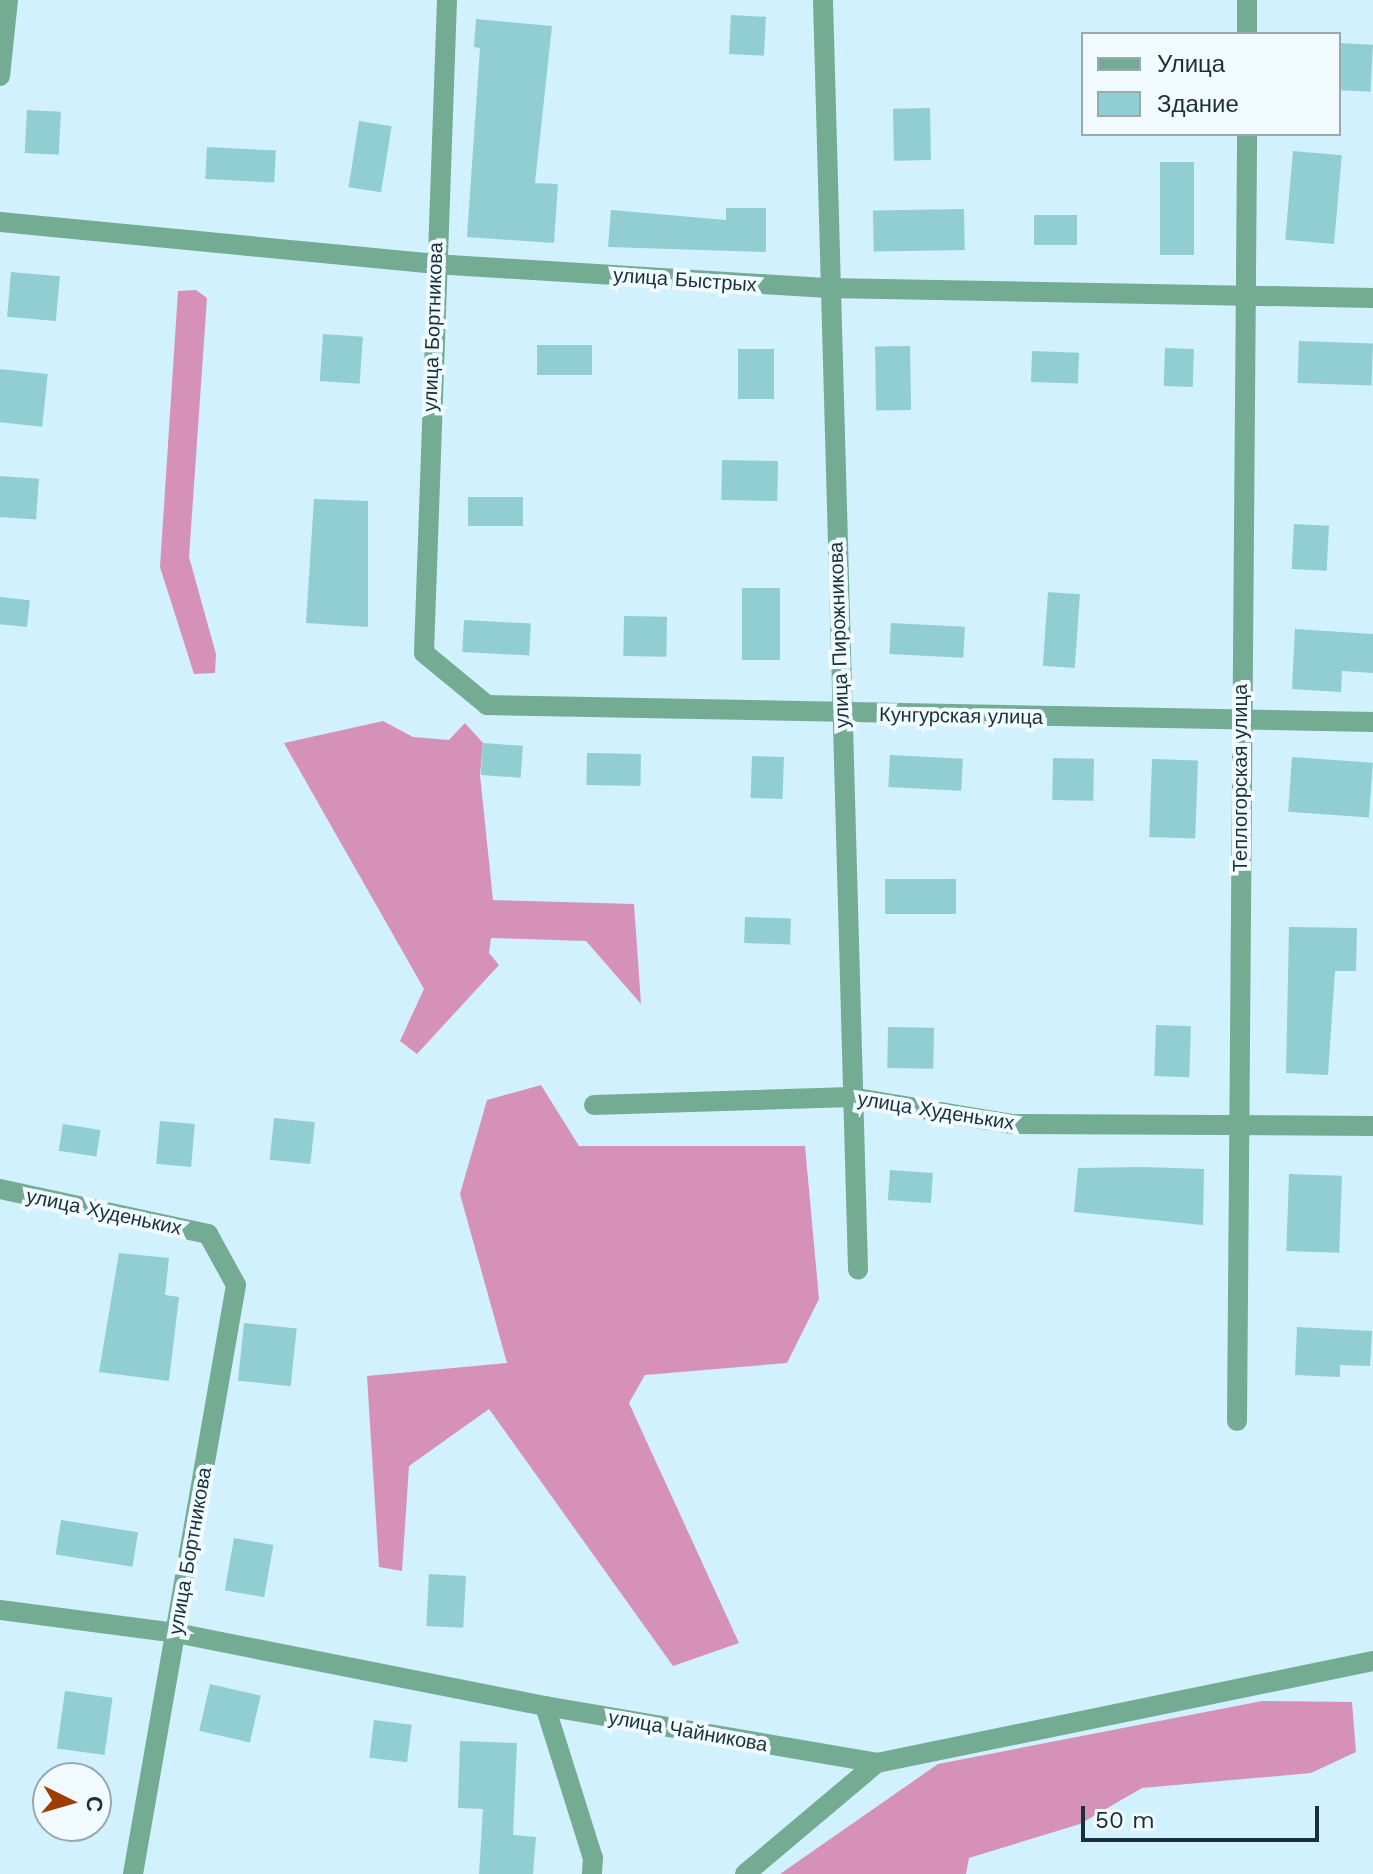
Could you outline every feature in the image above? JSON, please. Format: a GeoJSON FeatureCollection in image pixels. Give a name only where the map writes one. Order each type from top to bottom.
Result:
{"type":"FeatureCollection","features":[{"type":"Feature","properties":{"kind":"street"},"geometry":{"type":"LineString","coordinates":[[0,76],[8,0]]}},
{"type":"Feature","properties":{"kind":"street","name":"улица Бортникова"},"geometry":{"type":"LineString","coordinates":[[424,653],[434,264],[447,0]]}},
{"type":"Feature","properties":{"kind":"street","name":"улица Пирожникова"},"geometry":{"type":"LineString","coordinates":[[823,0],[828,288],[858,1270]]}},
{"type":"Feature","properties":{"kind":"street"},"geometry":{"type":"LineString","coordinates":[[1247,0],[1247,32]]}},
{"type":"Feature","properties":{"kind":"street","name":"Теплогорская улица"},"geometry":{"type":"LineString","coordinates":[[1237,1421],[1240,721],[1248,298],[1247,136]]}},
{"type":"Feature","properties":{"kind":"street","name":"улица Быстрых"},"geometry":{"type":"LineString","coordinates":[[0,222],[434,264],[828,288],[1373,298]]}},
{"type":"Feature","properties":{"kind":"street","name":"Кунгурская улица"},"geometry":{"type":"LineString","coordinates":[[424,653],[487,705],[1373,722]]}},
{"type":"Feature","properties":{"kind":"street","name":"улица Худеньких"},"geometry":{"type":"LineString","coordinates":[[594,1105],[851,1097],[1013,1124],[1373,1126]]}},
{"type":"Feature","properties":{"kind":"street","name":"улица Худеньких"},"geometry":{"type":"LineString","coordinates":[[0,1189],[208,1234]]}},
{"type":"Feature","properties":{"kind":"street","name":"улица Бортникова"},"geometry":{"type":"LineString","coordinates":[[133,1874],[236,1285],[208,1234]]}},
{"type":"Feature","properties":{"kind":"street","name":"улица Чайникова"},"geometry":{"type":"LineString","coordinates":[[0,1610],[176,1633],[545,1706],[877,1763],[1373,1661]]}},
{"type":"Feature","properties":{"kind":"street"},"geometry":{"type":"LineString","coordinates":[[545,1706],[593,1858],[592,1874]]}},
{"type":"Feature","properties":{"kind":"street"},"geometry":{"type":"LineString","coordinates":[[745,1874],[877,1763]]}},
{"type":"Feature","properties":{"kind":"shaded area"},"geometry":{"type":"Polygon","coordinates":[[[196,290],[207,298],[189,557],[216,654],[215,673],[194,674],[160,567],[178,291],[196,290]]]}},
{"type":"Feature","properties":{"kind":"shaded area"},"geometry":{"type":"Polygon","coordinates":[[[383,721],[413,737],[449,740],[465,723],[483,743],[480,775],[493,900],[634,904],[641,1004],[586,941],[491,938],[489,953],[499,965],[417,1054],[400,1041],[424,989],[284,743],[383,721]]]}},
{"type":"Feature","properties":{"kind":"shaded area"},"geometry":{"type":"Polygon","coordinates":[[[541,1085],[579,1146],[805,1146],[819,1299],[787,1363],[645,1375],[629,1403],[739,1643],[673,1666],[489,1409],[409,1466],[402,1571],[379,1567],[367,1376],[507,1363],[460,1194],[487,1100],[541,1085]]]}},
{"type":"Feature","properties":{"kind":"shaded area"},"geometry":{"type":"Polygon","coordinates":[[[1262,1701],[1352,1702],[1356,1752],[1311,1773],[1142,1788],[1080,1824],[969,1858],[966,1874],[780,1874],[938,1764],[1262,1701]]]}},
{"type":"Feature","properties":{"kind":"building"},"geometry":{"type":"Polygon","coordinates":[[[731,15],[766,17],[764,56],[729,54],[731,15]]]}},
{"type":"Feature","properties":{"kind":"building"},"geometry":{"type":"Polygon","coordinates":[[[476,19],[552,26],[535,183],[558,184],[554,243],[467,237],[480,48],[474,47],[476,19]]]}},
{"type":"Feature","properties":{"kind":"building"},"geometry":{"type":"Polygon","coordinates":[[[1341,43],[1373,45],[1370,92],[1341,90],[1341,43]]]}},
{"type":"Feature","properties":{"kind":"building"},"geometry":{"type":"Polygon","coordinates":[[[930,108],[931,160],[894,161],[893,109],[930,108]]]}},
{"type":"Feature","properties":{"kind":"building"},"geometry":{"type":"Polygon","coordinates":[[[27,110],[61,112],[59,155],[25,153],[27,110]]]}},
{"type":"Feature","properties":{"kind":"building"},"geometry":{"type":"Polygon","coordinates":[[[359,121],[392,126],[381,192],[349,187],[359,121]]]}},
{"type":"Feature","properties":{"kind":"building"},"geometry":{"type":"Polygon","coordinates":[[[207,147],[276,151],[274,183],[205,179],[207,147]]]}},
{"type":"Feature","properties":{"kind":"building"},"geometry":{"type":"Polygon","coordinates":[[[1293,151],[1342,155],[1334,244],[1285,240],[1293,151]]]}},
{"type":"Feature","properties":{"kind":"building"},"geometry":{"type":"Polygon","coordinates":[[[1160,162],[1194,162],[1194,255],[1160,255],[1160,162]]]}},
{"type":"Feature","properties":{"kind":"building"},"geometry":{"type":"Polygon","coordinates":[[[726,208],[766,208],[766,252],[608,247],[611,210],[726,220],[726,208]]]}},
{"type":"Feature","properties":{"kind":"building"},"geometry":{"type":"Polygon","coordinates":[[[964,209],[965,250],[874,252],[873,211],[964,209]]]}},
{"type":"Feature","properties":{"kind":"building"},"geometry":{"type":"Polygon","coordinates":[[[1034,215],[1077,215],[1077,245],[1034,245],[1034,215]]]}},
{"type":"Feature","properties":{"kind":"building"},"geometry":{"type":"Polygon","coordinates":[[[11,272],[60,276],[56,321],[7,317],[11,272]]]}},
{"type":"Feature","properties":{"kind":"building"},"geometry":{"type":"Polygon","coordinates":[[[323,334],[363,337],[360,384],[320,381],[323,334]]]}},
{"type":"Feature","properties":{"kind":"building"},"geometry":{"type":"Polygon","coordinates":[[[1299,341],[1373,344],[1371,386],[1298,383],[1299,341]]]}},
{"type":"Feature","properties":{"kind":"building"},"geometry":{"type":"Polygon","coordinates":[[[537,345],[592,345],[592,375],[537,375],[537,345]]]}},
{"type":"Feature","properties":{"kind":"building"},"geometry":{"type":"Polygon","coordinates":[[[910,346],[911,410],[876,411],[875,347],[910,346]]]}},
{"type":"Feature","properties":{"kind":"building"},"geometry":{"type":"Polygon","coordinates":[[[1165,348],[1194,349],[1193,387],[1164,386],[1165,348]]]}},
{"type":"Feature","properties":{"kind":"building"},"geometry":{"type":"Polygon","coordinates":[[[738,349],[774,349],[774,399],[738,399],[738,349]]]}},
{"type":"Feature","properties":{"kind":"building"},"geometry":{"type":"Polygon","coordinates":[[[1032,351],[1079,353],[1078,384],[1031,382],[1032,351]]]}},
{"type":"Feature","properties":{"kind":"building"},"geometry":{"type":"Polygon","coordinates":[[[0,369],[48,374],[42,427],[0,422],[0,369]]]}},
{"type":"Feature","properties":{"kind":"building"},"geometry":{"type":"Polygon","coordinates":[[[722,460],[778,461],[777,501],[721,500],[722,460]]]}},
{"type":"Feature","properties":{"kind":"building"},"geometry":{"type":"Polygon","coordinates":[[[0,476],[39,479],[36,520],[0,517],[0,476]]]}},
{"type":"Feature","properties":{"kind":"building"},"geometry":{"type":"Polygon","coordinates":[[[468,497],[523,497],[523,526],[468,526],[468,497]]]}},
{"type":"Feature","properties":{"kind":"building"},"geometry":{"type":"Polygon","coordinates":[[[314,499],[368,501],[368,627],[306,623],[314,499]]]}},
{"type":"Feature","properties":{"kind":"building"},"geometry":{"type":"Polygon","coordinates":[[[1294,524],[1329,526],[1327,571],[1292,569],[1294,524]]]}},
{"type":"Feature","properties":{"kind":"building"},"geometry":{"type":"Polygon","coordinates":[[[742,588],[780,588],[780,660],[742,660],[742,588]]]}},
{"type":"Feature","properties":{"kind":"building"},"geometry":{"type":"Polygon","coordinates":[[[1048,592],[1080,594],[1075,668],[1043,666],[1048,592]]]}},
{"type":"Feature","properties":{"kind":"building"},"geometry":{"type":"Polygon","coordinates":[[[0,597],[30,600],[27,627],[0,624],[0,597]]]}},
{"type":"Feature","properties":{"kind":"building"},"geometry":{"type":"Polygon","coordinates":[[[624,616],[667,617],[666,657],[623,656],[624,616]]]}},
{"type":"Feature","properties":{"kind":"building"},"geometry":{"type":"Polygon","coordinates":[[[464,620],[531,624],[529,655],[462,652],[464,620]]]}},
{"type":"Feature","properties":{"kind":"building"},"geometry":{"type":"Polygon","coordinates":[[[891,623],[965,627],[963,658],[889,654],[891,623]]]}},
{"type":"Feature","properties":{"kind":"building"},"geometry":{"type":"Polygon","coordinates":[[[1295,629],[1373,634],[1373,673],[1342,671],[1341,692],[1292,689],[1295,629]]]}},
{"type":"Feature","properties":{"kind":"building"},"geometry":{"type":"Polygon","coordinates":[[[483,743],[523,746],[521,778],[481,775],[483,743]]]}},
{"type":"Feature","properties":{"kind":"building"},"geometry":{"type":"Polygon","coordinates":[[[587,753],[641,754],[640,786],[586,785],[587,753]]]}},
{"type":"Feature","properties":{"kind":"building"},"geometry":{"type":"Polygon","coordinates":[[[890,755],[963,759],[961,791],[888,787],[890,755]]]}},
{"type":"Feature","properties":{"kind":"building"},"geometry":{"type":"Polygon","coordinates":[[[752,756],[784,757],[783,799],[751,798],[752,756]]]}},
{"type":"Feature","properties":{"kind":"building"},"geometry":{"type":"Polygon","coordinates":[[[1292,757],[1373,763],[1369,818],[1288,812],[1292,757]]]}},
{"type":"Feature","properties":{"kind":"building"},"geometry":{"type":"Polygon","coordinates":[[[1053,758],[1094,759],[1093,801],[1052,800],[1053,758]]]}},
{"type":"Feature","properties":{"kind":"building"},"geometry":{"type":"Polygon","coordinates":[[[1152,759],[1198,761],[1195,839],[1149,837],[1152,759]]]}},
{"type":"Feature","properties":{"kind":"building"},"geometry":{"type":"Polygon","coordinates":[[[885,879],[956,879],[956,914],[885,914],[885,879]]]}},
{"type":"Feature","properties":{"kind":"building"},"geometry":{"type":"Polygon","coordinates":[[[745,917],[791,919],[790,945],[744,943],[745,917]]]}},
{"type":"Feature","properties":{"kind":"building"},"geometry":{"type":"Polygon","coordinates":[[[1289,927],[1357,928],[1356,971],[1335,971],[1328,1075],[1286,1073],[1289,927]]]}},
{"type":"Feature","properties":{"kind":"building"},"geometry":{"type":"Polygon","coordinates":[[[1156,1025],[1191,1026],[1189,1077],[1154,1076],[1156,1025]]]}},
{"type":"Feature","properties":{"kind":"building"},"geometry":{"type":"Polygon","coordinates":[[[888,1027],[934,1028],[933,1069],[887,1068],[888,1027]]]}},
{"type":"Feature","properties":{"kind":"building"},"geometry":{"type":"Polygon","coordinates":[[[274,1118],[315,1122],[310,1164],[270,1160],[274,1118]]]}},
{"type":"Feature","properties":{"kind":"building"},"geometry":{"type":"Polygon","coordinates":[[[160,1121],[195,1124],[191,1167],[156,1164],[160,1121]]]}},
{"type":"Feature","properties":{"kind":"building"},"geometry":{"type":"Polygon","coordinates":[[[63,1124],[101,1130],[96,1157],[59,1151],[63,1124]]]}},
{"type":"Feature","properties":{"kind":"building"},"geometry":{"type":"Polygon","coordinates":[[[1078,1168],[1204,1169],[1203,1225],[1074,1212],[1078,1168]]]}},
{"type":"Feature","properties":{"kind":"building"},"geometry":{"type":"Polygon","coordinates":[[[890,1170],[933,1173],[931,1203],[888,1200],[890,1170]]]}},
{"type":"Feature","properties":{"kind":"building"},"geometry":{"type":"Polygon","coordinates":[[[1289,1174],[1342,1176],[1339,1253],[1286,1251],[1289,1174]]]}},
{"type":"Feature","properties":{"kind":"building"},"geometry":{"type":"Polygon","coordinates":[[[119,1253],[169,1258],[165,1295],[179,1297],[169,1381],[99,1372],[119,1253]]]}},
{"type":"Feature","properties":{"kind":"building"},"geometry":{"type":"Polygon","coordinates":[[[244,1323],[297,1329],[291,1386],[238,1381],[244,1323]]]}},
{"type":"Feature","properties":{"kind":"building"},"geometry":{"type":"Polygon","coordinates":[[[1297,1327],[1372,1331],[1370,1366],[1340,1365],[1340,1377],[1295,1375],[1297,1327]]]}},
{"type":"Feature","properties":{"kind":"building"},"geometry":{"type":"Polygon","coordinates":[[[61,1520],[138,1532],[133,1567],[56,1555],[61,1520]]]}},
{"type":"Feature","properties":{"kind":"building"},"geometry":{"type":"Polygon","coordinates":[[[234,1538],[273,1545],[264,1597],[225,1590],[234,1538]]]}},
{"type":"Feature","properties":{"kind":"building"},"geometry":{"type":"Polygon","coordinates":[[[429,1574],[466,1576],[463,1628],[426,1626],[429,1574]]]}},
{"type":"Feature","properties":{"kind":"building"},"geometry":{"type":"Polygon","coordinates":[[[210,1684],[261,1696],[250,1742],[199,1731],[210,1684]]]}},
{"type":"Feature","properties":{"kind":"building"},"geometry":{"type":"Polygon","coordinates":[[[65,1691],[113,1698],[104,1755],[57,1748],[65,1691]]]}},
{"type":"Feature","properties":{"kind":"building"},"geometry":{"type":"Polygon","coordinates":[[[374,1720],[412,1725],[407,1762],[369,1758],[374,1720]]]}},
{"type":"Feature","properties":{"kind":"building"},"geometry":{"type":"Polygon","coordinates":[[[460,1741],[517,1743],[513,1835],[536,1837],[533,1874],[479,1874],[483,1809],[458,1808],[460,1741]]]}}]}
